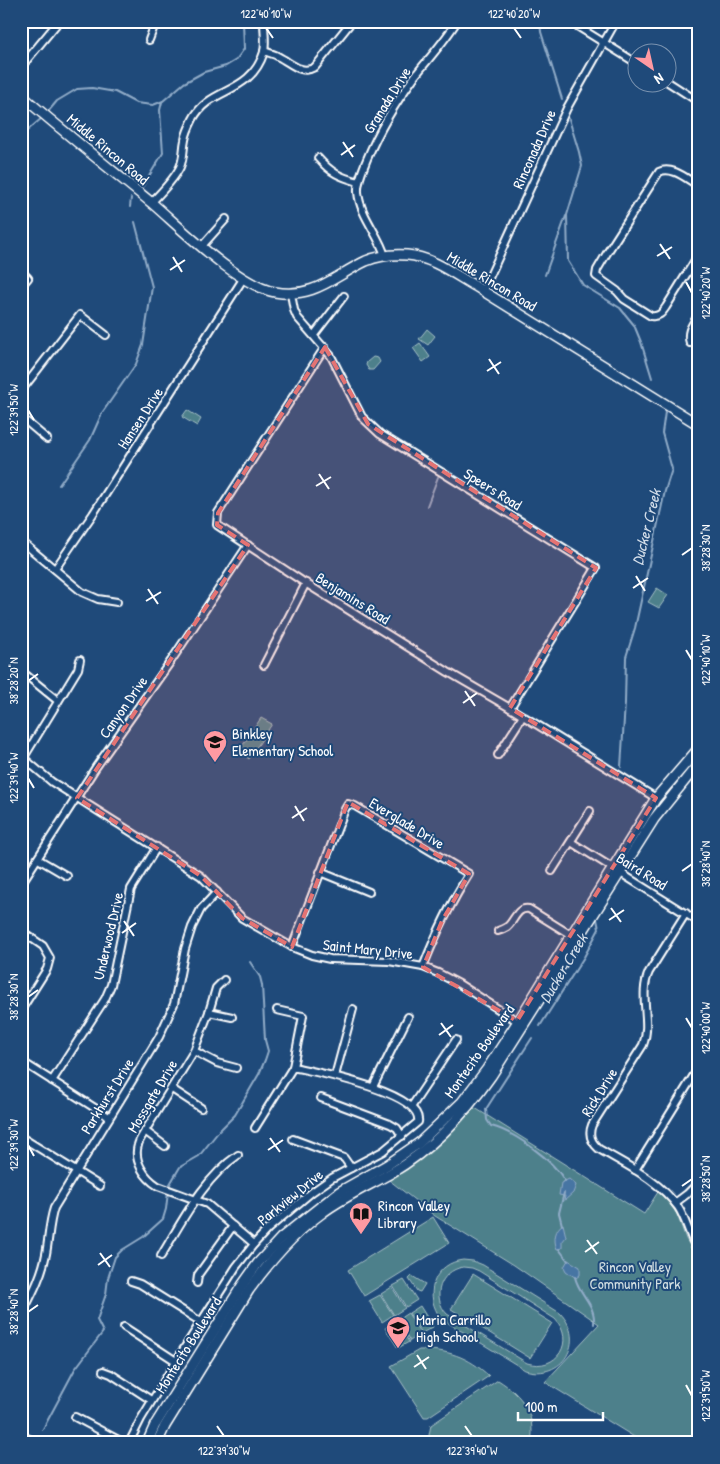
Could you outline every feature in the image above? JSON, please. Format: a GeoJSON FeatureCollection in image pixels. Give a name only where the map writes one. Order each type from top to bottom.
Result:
{"type":"FeatureCollection","features":[{"type":"Feature","properties":{"kind":"main road","name":"Middle Rincon Road"},"geometry":{"type":"LineString","coordinates":[[21,95],[243,279],[261,288],[291,294],[306,292],[318,288],[367,261],[385,256],[408,255],[429,260],[444,267],[697,420]]}},
{"type":"Feature","properties":{"kind":"main road","name":"Montecito Boulevard"},"geometry":{"type":"LineString","coordinates":[[156,1443],[249,1290],[286,1245],[322,1213],[415,1157],[448,1129],[469,1106],[491,1076],[616,870],[656,798],[699,748]]}},
{"type":"Feature","properties":{"kind":"main road","name":"Montecito Boulevard"},"geometry":{"type":"LineString","coordinates":[[146,1443],[169,1401],[242,1284],[258,1263],[282,1238],[317,1208],[340,1192],[387,1166],[419,1143],[443,1121],[473,1088],[616,870],[657,814],[699,763]]}},
{"type":"Feature","properties":{"kind":"main road"},"geometry":{"type":"LineString","coordinates":[[21,1436],[35,1443]]}},
{"type":"Feature","properties":{"kind":"street"},"geometry":{"type":"LineString","coordinates":[[21,67],[59,21]]}},
{"type":"Feature","properties":{"kind":"street"},"geometry":{"type":"LineString","coordinates":[[149,40],[156,21]]}},
{"type":"Feature","properties":{"kind":"street"},"geometry":{"type":"LineString","coordinates":[[151,203],[180,167],[185,139],[193,118],[202,105],[245,81],[255,70],[264,51],[264,21]]}},
{"type":"Feature","properties":{"kind":"street"},"geometry":{"type":"LineString","coordinates":[[264,51],[279,56],[300,69],[311,69],[316,67],[352,21]]}},
{"type":"Feature","properties":{"kind":"street","name":"Granada Drive"},"geometry":{"type":"LineString","coordinates":[[385,256],[363,212],[359,200],[359,182],[372,148],[400,98],[457,21]]}},
{"type":"Feature","properties":{"kind":"street"},"geometry":{"type":"LineString","coordinates":[[568,21],[628,58]]}},
{"type":"Feature","properties":{"kind":"street","name":"Rinconada Drive"},"geometry":{"type":"LineString","coordinates":[[483,291],[567,108],[616,21]]}},
{"type":"Feature","properties":{"kind":"street"},"geometry":{"type":"LineString","coordinates":[[678,88],[699,102]]}},
{"type":"Feature","properties":{"kind":"street"},"geometry":{"type":"LineString","coordinates":[[318,158],[329,171],[359,182]]}},
{"type":"Feature","properties":{"kind":"street"},"geometry":{"type":"LineString","coordinates":[[699,186],[673,171],[667,169],[659,172],[597,270],[596,276],[617,291],[624,300],[651,316],[659,315],[699,254]]}},
{"type":"Feature","properties":{"kind":"street"},"geometry":{"type":"LineString","coordinates":[[202,246],[226,219]]}},
{"type":"Feature","properties":{"kind":"street"},"geometry":{"type":"LineString","coordinates":[[21,271],[28,278],[21,286]]}},
{"type":"Feature","properties":{"kind":"street","name":"Hansen Drive"},"geometry":{"type":"LineString","coordinates":[[55,569],[93,514],[243,279]]}},
{"type":"Feature","properties":{"kind":"street","name":"Speers Road"},"geometry":{"type":"LineString","coordinates":[[291,294],[297,317],[332,356],[362,417],[368,424],[386,438],[596,568],[510,708]]}},
{"type":"Feature","properties":{"kind":"street"},"geometry":{"type":"LineString","coordinates":[[314,335],[344,296]]}},
{"type":"Feature","properties":{"kind":"street"},"geometry":{"type":"LineString","coordinates":[[690,342],[688,337],[689,330],[699,314]]}},
{"type":"Feature","properties":{"kind":"street"},"geometry":{"type":"LineString","coordinates":[[21,391],[80,315],[106,335]]}},
{"type":"Feature","properties":{"kind":"street","name":"Benjamins Road"},"geometry":{"type":"LineString","coordinates":[[324,347],[218,514],[218,525],[448,672],[656,798]]}},
{"type":"Feature","properties":{"kind":"street"},"geometry":{"type":"LineString","coordinates":[[21,417],[48,439]]}},
{"type":"Feature","properties":{"kind":"street"},"geometry":{"type":"LineString","coordinates":[[21,541],[82,592],[98,599],[117,602]]}},
{"type":"Feature","properties":{"kind":"street","name":"Canyon Drive"},"geometry":{"type":"LineString","coordinates":[[21,884],[103,757],[171,661],[248,545]]}},
{"type":"Feature","properties":{"kind":"street"},"geometry":{"type":"LineString","coordinates":[[264,664],[306,583]]}},
{"type":"Feature","properties":{"kind":"street"},"geometry":{"type":"LineString","coordinates":[[22,759],[78,669],[80,660]]}},
{"type":"Feature","properties":{"kind":"street"},"geometry":{"type":"LineString","coordinates":[[21,671],[58,701]]}},
{"type":"Feature","properties":{"kind":"street"},"geometry":{"type":"LineString","coordinates":[[498,755],[523,716]]}},
{"type":"Feature","properties":{"kind":"street","name":"Saint Mary Drive"},"geometry":{"type":"LineString","coordinates":[[22,759],[52,782],[201,876],[242,918],[292,947],[330,960],[389,961],[423,967],[458,984],[517,1021]]}},
{"type":"Feature","properties":{"kind":"street","name":"Everglade Drive"},"geometry":{"type":"LineString","coordinates":[[292,947],[348,804],[355,806],[470,874],[442,921],[423,967]]}},
{"type":"Feature","properties":{"kind":"street"},"geometry":{"type":"LineString","coordinates":[[552,871],[590,811]]}},
{"type":"Feature","properties":{"kind":"street","name":"Baird Road"},"geometry":{"type":"LineString","coordinates":[[571,842],[699,922]]}},
{"type":"Feature","properties":{"kind":"street","name":"Underwood Drive"},"geometry":{"type":"LineString","coordinates":[[52,1081],[105,999],[111,985],[131,889],[156,847]]}},
{"type":"Feature","properties":{"kind":"street"},"geometry":{"type":"LineString","coordinates":[[38,858],[66,876]]}},
{"type":"Feature","properties":{"kind":"street"},"geometry":{"type":"LineString","coordinates":[[320,872],[369,892]]}},
{"type":"Feature","properties":{"kind":"street","name":"Parkhurst Drive"},"geometry":{"type":"LineString","coordinates":[[21,1316],[41,1271],[54,1208],[159,1036],[174,1004],[185,949],[192,927],[201,909],[217,892]]}},
{"type":"Feature","properties":{"kind":"street"},"geometry":{"type":"LineString","coordinates":[[498,931],[507,927],[520,910],[525,908],[530,909],[571,936]]}},
{"type":"Feature","properties":{"kind":"street","name":"Rick Drive"},"geometry":{"type":"LineString","coordinates":[[686,913],[649,972],[644,992],[646,1031],[641,1049],[591,1129],[591,1139],[596,1146],[658,1186],[675,1203],[683,1216],[693,1243],[699,1253]]}},
{"type":"Feature","properties":{"kind":"street"},"geometry":{"type":"LineString","coordinates":[[21,931],[43,946],[50,958],[47,969],[21,1010]]}},
{"type":"Feature","properties":{"kind":"street","name":"Mossgate Drive"},"geometry":{"type":"LineString","coordinates":[[224,980],[216,988],[194,1051],[138,1144],[138,1160],[150,1182],[206,1204],[254,1244]]}},
{"type":"Feature","properties":{"kind":"street"},"geometry":{"type":"LineString","coordinates":[[335,1076],[353,1009]]}},
{"type":"Feature","properties":{"kind":"street"},"geometry":{"type":"LineString","coordinates":[[255,1128],[293,1067],[303,1016],[278,1010]]}},
{"type":"Feature","properties":{"kind":"street"},"geometry":{"type":"LineString","coordinates":[[209,1012],[232,1017]]}},
{"type":"Feature","properties":{"kind":"street"},"geometry":{"type":"LineString","coordinates":[[373,1087],[408,1017]]}},
{"type":"Feature","properties":{"kind":"street"},"geometry":{"type":"LineString","coordinates":[[293,1067],[373,1087],[412,1106],[456,1040]]}},
{"type":"Feature","properties":{"kind":"street"},"geometry":{"type":"LineString","coordinates":[[194,1051],[217,1062],[236,1068]]}},
{"type":"Feature","properties":{"kind":"street"},"geometry":{"type":"LineString","coordinates":[[21,1061],[109,1117]]}},
{"type":"Feature","properties":{"kind":"street"},"geometry":{"type":"LineString","coordinates":[[634,1170],[699,1067]]}},
{"type":"Feature","properties":{"kind":"street"},"geometry":{"type":"LineString","coordinates":[[172,1088],[201,1108]]}},
{"type":"Feature","properties":{"kind":"street"},"geometry":{"type":"LineString","coordinates":[[321,1098],[390,1124],[397,1128],[402,1136]]}},
{"type":"Feature","properties":{"kind":"street","name":"Parkview Drive"},"geometry":{"type":"LineString","coordinates":[[129,1443],[151,1400],[236,1267],[254,1244],[275,1222],[312,1192],[383,1151],[402,1136],[418,1122],[418,1116],[412,1106]]}},
{"type":"Feature","properties":{"kind":"street"},"geometry":{"type":"LineString","coordinates":[[145,1131],[165,1146]]}},
{"type":"Feature","properties":{"kind":"street"},"geometry":{"type":"LineString","coordinates":[[21,1137],[100,1186]]}},
{"type":"Feature","properties":{"kind":"street"},"geometry":{"type":"LineString","coordinates":[[293,1139],[344,1158],[351,1168]]}},
{"type":"Feature","properties":{"kind":"street"},"geometry":{"type":"LineString","coordinates":[[161,1256],[196,1199],[225,1164],[238,1155]]}},
{"type":"Feature","properties":{"kind":"street"},"geometry":{"type":"LineString","coordinates":[[675,1203],[699,1182]]}},
{"type":"Feature","properties":{"kind":"street"},"geometry":{"type":"LineString","coordinates":[[197,1283],[198,1275],[233,1226]]}},
{"type":"Feature","properties":{"kind":"street"},"geometry":{"type":"LineString","coordinates":[[131,1281],[140,1284],[201,1322]]}},
{"type":"Feature","properties":{"kind":"street"},"geometry":{"type":"LineString","coordinates":[[124,1327],[176,1361]]}},
{"type":"Feature","properties":{"kind":"street"},"geometry":{"type":"LineString","coordinates":[[103,1371],[111,1374],[151,1400]]}},
{"type":"Feature","properties":{"kind":"street"},"geometry":{"type":"LineString","coordinates":[[75,1417],[124,1443]]}},
{"type":"Feature","properties":{"kind":"highlighted area"},"geometry":{"type":"Polygon","coordinates":[[[325,347],[368,424],[596,568],[510,708],[656,798],[517,1021],[423,967],[442,921],[469,874],[348,802],[292,947],[242,918],[201,876],[77,798],[248,545],[217,525],[218,513],[325,347]]]}},
{"type":"Feature","properties":{"kind":"green space"},"geometry":{"type":"Polygon","coordinates":[[[427,329],[435,336],[428,345],[419,339],[427,329]]]}},
{"type":"Feature","properties":{"kind":"green space"},"geometry":{"type":"Polygon","coordinates":[[[420,343],[430,357],[423,362],[413,348],[420,343]]]}},
{"type":"Feature","properties":{"kind":"green space"},"geometry":{"type":"Polygon","coordinates":[[[373,357],[378,358],[380,362],[373,370],[369,370],[366,365],[373,357]]]}},
{"type":"Feature","properties":{"kind":"green space"},"geometry":{"type":"Polygon","coordinates":[[[187,410],[201,419],[197,426],[182,417],[187,410]]]}},
{"type":"Feature","properties":{"kind":"green space"},"geometry":{"type":"Polygon","coordinates":[[[657,588],[668,595],[659,608],[648,602],[657,588]]]}},
{"type":"Feature","properties":{"kind":"green space"},"geometry":{"type":"Polygon","coordinates":[[[261,718],[272,724],[249,759],[239,751],[261,718]]]}},
{"type":"Feature","properties":{"kind":"green space","name":"Rincon Valley Community Park"},"geometry":{"type":"Polygon","coordinates":[[[475,1108],[644,1214],[658,1192],[667,1200],[677,1214],[686,1239],[699,1261],[699,1443],[644,1443],[545,1382],[599,1324],[514,1265],[435,1216],[389,1180],[439,1144],[475,1108]]]}},
{"type":"Feature","properties":{"kind":"green space"},"geometry":{"type":"Polygon","coordinates":[[[433,1217],[449,1243],[364,1296],[348,1270],[433,1217]]]}},
{"type":"Feature","properties":{"kind":"green space"},"geometry":{"type":"Polygon","coordinates":[[[463,1260],[473,1261],[483,1265],[560,1313],[568,1324],[571,1346],[559,1364],[550,1370],[538,1372],[525,1370],[437,1316],[432,1296],[435,1280],[446,1266],[463,1260]],[[463,1267],[455,1269],[444,1279],[440,1286],[440,1300],[447,1314],[527,1363],[538,1365],[555,1359],[560,1353],[564,1336],[555,1319],[472,1268],[463,1267]]]}},
{"type":"Feature","properties":{"kind":"green space"},"geometry":{"type":"Polygon","coordinates":[[[473,1274],[552,1323],[530,1358],[451,1309],[473,1274]]]}},
{"type":"Feature","properties":{"kind":"green space"},"geometry":{"type":"Polygon","coordinates":[[[412,1276],[425,1284],[420,1292],[417,1291],[409,1279],[412,1276]]]}},
{"type":"Feature","properties":{"kind":"green space"},"geometry":{"type":"Polygon","coordinates":[[[404,1280],[417,1300],[406,1307],[393,1286],[404,1280]]]}},
{"type":"Feature","properties":{"kind":"green space"},"geometry":{"type":"Polygon","coordinates":[[[392,1287],[405,1308],[394,1315],[381,1294],[392,1287]]]}},
{"type":"Feature","properties":{"kind":"green space"},"geometry":{"type":"Polygon","coordinates":[[[380,1295],[393,1315],[382,1322],[369,1301],[380,1295]]]}},
{"type":"Feature","properties":{"kind":"green space"},"geometry":{"type":"Polygon","coordinates":[[[420,1306],[433,1327],[422,1333],[409,1313],[420,1306]]]}},
{"type":"Feature","properties":{"kind":"green space"},"geometry":{"type":"Polygon","coordinates":[[[408,1313],[421,1334],[410,1341],[397,1320],[408,1313]]]}},
{"type":"Feature","properties":{"kind":"green space"},"geometry":{"type":"Polygon","coordinates":[[[396,1321],[409,1342],[398,1348],[385,1328],[396,1321]]]}},
{"type":"Feature","properties":{"kind":"green space"},"geometry":{"type":"Polygon","coordinates":[[[419,1350],[439,1351],[457,1355],[489,1376],[428,1417],[424,1417],[391,1366],[419,1350]]]}},
{"type":"Feature","properties":{"kind":"green space"},"geometry":{"type":"Polygon","coordinates":[[[498,1380],[514,1392],[525,1406],[531,1423],[531,1443],[434,1443],[429,1435],[431,1425],[498,1380]]]}},
{"type":"Feature","properties":{"kind":"water"},"geometry":{"type":"Polygon","coordinates":[[[569,1179],[576,1185],[573,1193],[564,1201],[565,1196],[559,1195],[561,1183],[569,1179]]]}},
{"type":"Feature","properties":{"kind":"water"},"geometry":{"type":"Polygon","coordinates":[[[563,1224],[566,1237],[562,1242],[562,1248],[557,1249],[556,1235],[558,1229],[563,1224]]]}},
{"type":"Feature","properties":{"kind":"water"},"geometry":{"type":"Polygon","coordinates":[[[568,1260],[580,1267],[580,1275],[576,1278],[566,1271],[564,1267],[568,1260]]]}},
{"type":"Feature","properties":{"kind":"waterway"},"geometry":{"type":"LineString","coordinates":[[47,113],[57,101],[77,89],[92,88],[115,92],[136,103],[153,105],[163,101],[184,83],[204,72],[226,66],[236,60],[244,49],[243,21]]}},
{"type":"Feature","properties":{"kind":"waterway","name":"Ducker Creek"},"geometry":{"type":"LineString","coordinates":[[540,21],[541,32],[562,99]]}},
{"type":"Feature","properties":{"kind":"waterway"},"geometry":{"type":"LineString","coordinates":[[143,186],[163,153],[160,110],[162,102]]}},
{"type":"Feature","properties":{"kind":"waterway"},"geometry":{"type":"LineString","coordinates":[[21,136],[42,118]]}},
{"type":"Feature","properties":{"kind":"waterway","name":"Ducker Creek"},"geometry":{"type":"LineString","coordinates":[[569,119],[582,166],[567,215],[568,261],[583,285],[620,308],[634,325],[652,378]]}},
{"type":"Feature","properties":{"kind":"waterway"},"geometry":{"type":"LineString","coordinates":[[130,207],[131,198]]}},
{"type":"Feature","properties":{"kind":"waterway"},"geometry":{"type":"LineString","coordinates":[[545,275],[566,216]]}},
{"type":"Feature","properties":{"kind":"waterway"},"geometry":{"type":"LineString","coordinates":[[59,485],[90,440],[102,413],[136,364],[143,345],[152,287],[135,222]]}},
{"type":"Feature","properties":{"kind":"waterway","name":"Ducker Creek"},"geometry":{"type":"LineString","coordinates":[[621,767],[626,657],[635,628],[665,491],[672,469],[662,433],[665,412]]}},
{"type":"Feature","properties":{"kind":"waterway"},"geometry":{"type":"LineString","coordinates":[[427,506],[438,477]]}},
{"type":"Feature","properties":{"kind":"waterway","name":"Ducker Creek"},"geometry":{"type":"LineString","coordinates":[[540,1026],[584,957],[599,929],[597,919]]}},
{"type":"Feature","properties":{"kind":"waterway"},"geometry":{"type":"LineString","coordinates":[[170,1184],[180,1167],[199,1156],[235,1115],[265,1060],[268,1051],[265,1040],[262,985],[260,977],[250,962]]}},
{"type":"Feature","properties":{"kind":"waterway","name":"Ducker Creek"},"geometry":{"type":"LineString","coordinates":[[532,1038],[486,1109],[487,1120],[491,1126],[511,1134],[543,1156],[565,1181]]}},
{"type":"Feature","properties":{"kind":"waterway"},"geometry":{"type":"LineString","coordinates":[[43,1429],[75,1369],[103,1332],[97,1320],[106,1294],[108,1278],[115,1257],[122,1250],[143,1237],[163,1219],[168,1192]]}},
{"type":"Feature","properties":{"kind":"waterway","name":"Ducker Creek"},"geometry":{"type":"LineString","coordinates":[[562,1225],[559,1213],[564,1193]]}},
{"type":"Feature","properties":{"kind":"waterway","name":"Ducker Creek"},"geometry":{"type":"LineString","coordinates":[[559,1249],[568,1261]]}},
{"type":"Feature","properties":{"kind":"waterway","name":"Ducker Creek"},"geometry":{"type":"LineString","coordinates":[[575,1277],[590,1305],[594,1324]]}},
{"type":"Feature","properties":{"kind":"place","name":"Binkley Elementary School"},"geometry":{"type":"Point","coordinates":[215,763]}},
{"type":"Feature","properties":{"kind":"place","name":"Rincon Valley Library"},"geometry":{"type":"Point","coordinates":[361,1235]}},
{"type":"Feature","properties":{"kind":"place","name":"Maria Carrillo High School"},"geometry":{"type":"Point","coordinates":[398,1349]}}]}
